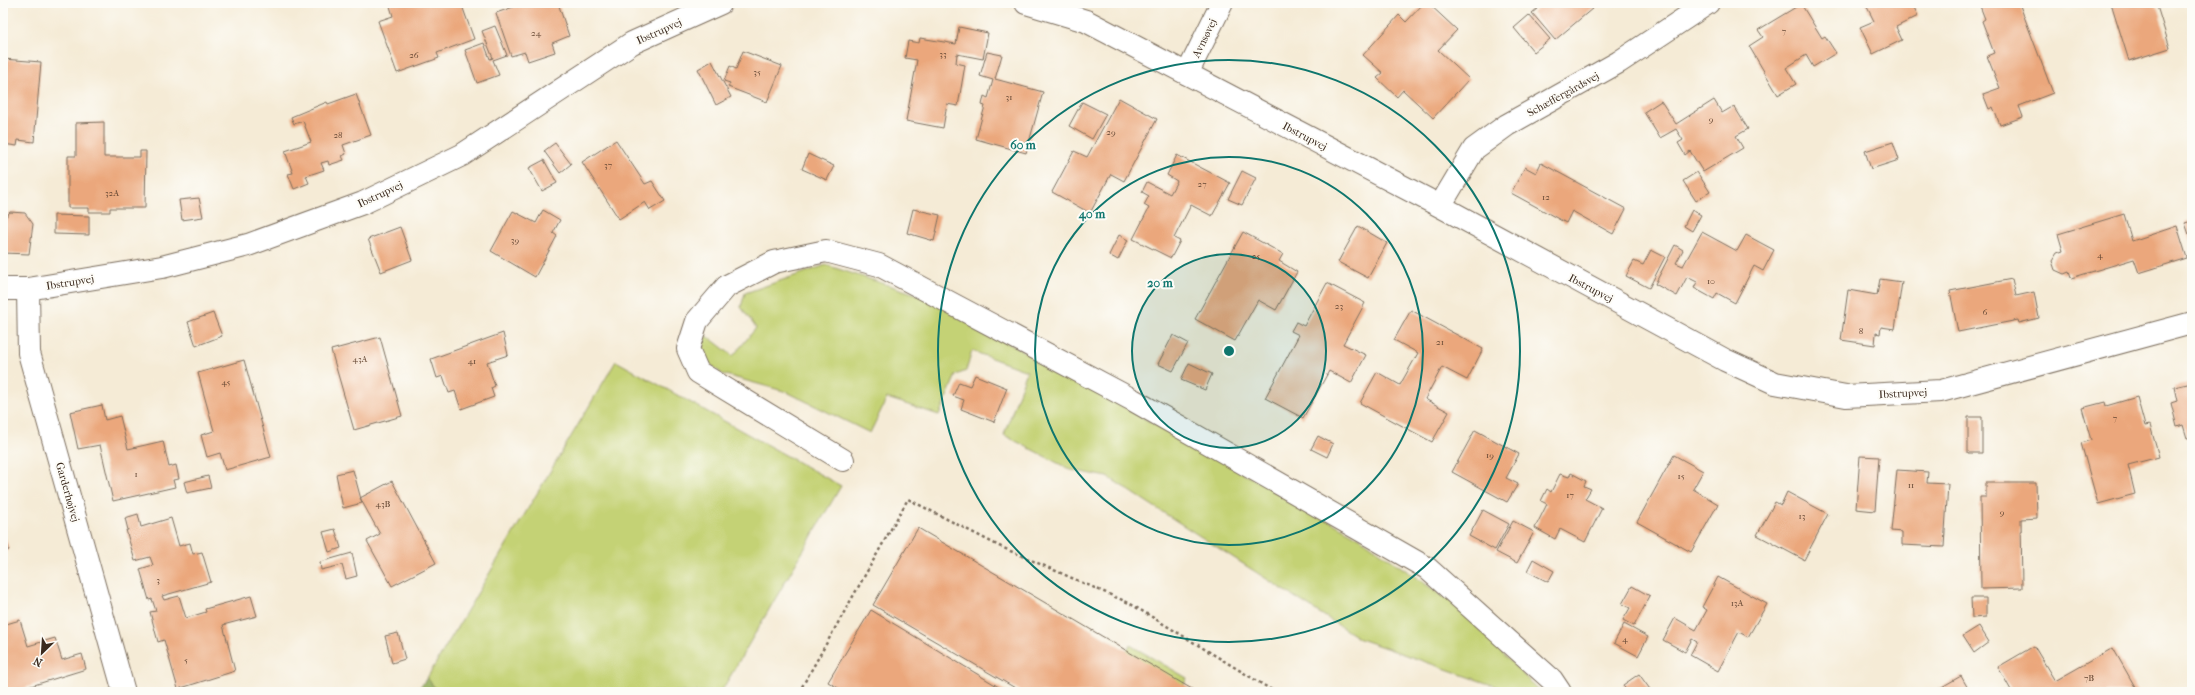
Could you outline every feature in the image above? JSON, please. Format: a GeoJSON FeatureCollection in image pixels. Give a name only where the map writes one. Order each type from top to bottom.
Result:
{"type":"FeatureCollection","features":[{"type":"Feature","properties":{"kind":"street","name":"Ibstrupvej"},"geometry":{"type":"LineString","coordinates":[[3,289],[28,289],[176,264],[248,245],[363,203],[462,155],[632,43],[721,3]]}},
{"type":"Feature","properties":{"kind":"street","name":"Ibstrupvej"},"geometry":{"type":"LineString","coordinates":[[1026,3],[1086,21],[1440,206],[1725,360],[1775,382],[1846,396],[1941,391],[2192,323]]}},
{"type":"Feature","properties":{"kind":"street","name":"Avnsøvej"},"geometry":{"type":"LineString","coordinates":[[1186,74],[1222,3]]}},
{"type":"Feature","properties":{"kind":"street","name":"Schæffergårdsvej"},"geometry":{"type":"LineString","coordinates":[[1440,206],[1474,149],[1507,125],[1619,62],[1708,3]]}},
{"type":"Feature","properties":{"kind":"street"},"geometry":{"type":"LineString","coordinates":[[843,460],[698,372],[688,349],[697,321],[727,286],[774,262],[826,251],[879,265],[1133,400],[1428,568],[1552,680],[1560,692]]}},
{"type":"Feature","properties":{"kind":"street","name":"Garderhøjvej"},"geometry":{"type":"LineString","coordinates":[[28,289],[29,353],[124,692]]}},
{"type":"Feature","properties":{"kind":"path"},"geometry":{"type":"LineString","coordinates":[[799,692],[908,499],[999,546],[1129,603],[1275,692]]}},
{"type":"Feature","properties":{"kind":"green space"},"geometry":{"type":"Polygon","coordinates":[[[826,265],[925,297],[1360,538],[1458,607],[1540,692],[1512,692],[1360,639],[1108,477],[1071,470],[1004,435],[1027,371],[972,351],[966,371],[956,375],[939,415],[887,398],[870,433],[787,392],[722,374],[700,356],[706,335],[733,356],[756,328],[741,307],[745,293],[826,265]]]}},
{"type":"Feature","properties":{"kind":"green space"},"geometry":{"type":"Polygon","coordinates":[[[616,361],[841,486],[721,692],[438,692],[427,678],[616,361]]]}},
{"type":"Feature","properties":{"kind":"green space"},"geometry":{"type":"Polygon","coordinates":[[[1130,645],[1187,678],[1183,687],[1118,692],[1124,656],[1130,645]]]}},
{"type":"Feature","properties":{"kind":"green space"},"geometry":{"type":"Polygon","coordinates":[[[427,678],[438,692],[416,692],[427,678]]]}},
{"type":"Feature","properties":{"kind":"building"},"geometry":{"type":"Polygon","coordinates":[[[389,3],[461,3],[474,39],[437,53],[439,58],[397,73],[378,21],[393,16],[389,3]]]}},
{"type":"Feature","properties":{"kind":"building"},"geometry":{"type":"Polygon","coordinates":[[[525,3],[558,3],[569,36],[552,43],[555,52],[528,61],[525,52],[511,56],[496,13],[525,3]]]}},
{"type":"Feature","properties":{"kind":"building"},"geometry":{"type":"Polygon","coordinates":[[[1424,3],[1428,3],[1457,30],[1438,50],[1469,79],[1433,118],[1403,90],[1397,97],[1377,78],[1383,73],[1363,55],[1399,15],[1406,22],[1424,3]]]}},
{"type":"Feature","properties":{"kind":"building"},"geometry":{"type":"Polygon","coordinates":[[[1544,3],[1599,3],[1555,40],[1532,13],[1544,3]]]}},
{"type":"Feature","properties":{"kind":"building"},"geometry":{"type":"Polygon","coordinates":[[[1865,3],[1912,3],[1918,16],[1896,27],[1902,40],[1873,54],[1860,27],[1874,21],[1865,3]]]}},
{"type":"Feature","properties":{"kind":"building"},"geometry":{"type":"Polygon","coordinates":[[[1965,3],[1976,3],[1966,7],[1965,3]]]}},
{"type":"Feature","properties":{"kind":"building"},"geometry":{"type":"Polygon","coordinates":[[[1989,3],[2019,3],[2053,93],[2019,106],[2023,117],[2000,125],[1993,107],[1989,109],[1983,94],[2000,88],[1987,56],[1994,53],[1982,21],[1985,19],[1980,6],[1989,3]]]}},
{"type":"Feature","properties":{"kind":"building"},"geometry":{"type":"Polygon","coordinates":[[[2111,3],[2156,3],[2170,48],[2129,61],[2111,3]]]}},
{"type":"Feature","properties":{"kind":"building"},"geometry":{"type":"Polygon","coordinates":[[[1801,4],[1822,38],[1825,36],[1836,53],[1813,67],[1806,55],[1786,68],[1796,84],[1778,95],[1749,46],[1763,37],[1758,30],[1801,4]]]}},
{"type":"Feature","properties":{"kind":"building"},"geometry":{"type":"Polygon","coordinates":[[[1529,15],[1550,39],[1534,52],[1514,28],[1529,15]]]}},
{"type":"Feature","properties":{"kind":"building"},"geometry":{"type":"Polygon","coordinates":[[[495,26],[507,55],[493,60],[499,75],[477,83],[465,50],[484,43],[490,59],[493,58],[482,31],[495,26]]]}},
{"type":"Feature","properties":{"kind":"building"},"geometry":{"type":"Polygon","coordinates":[[[959,27],[988,33],[983,59],[957,54],[956,63],[965,65],[958,106],[947,104],[943,128],[906,121],[917,60],[905,58],[908,41],[919,43],[920,38],[956,44],[959,27]]]}},
{"type":"Feature","properties":{"kind":"building"},"geometry":{"type":"Polygon","coordinates":[[[743,51],[782,66],[767,102],[728,87],[730,83],[724,81],[730,66],[736,69],[743,51]]]}},
{"type":"Feature","properties":{"kind":"building"},"geometry":{"type":"Polygon","coordinates":[[[987,52],[1002,55],[995,79],[1043,92],[1026,153],[976,139],[985,106],[982,105],[984,96],[988,98],[993,80],[980,76],[987,52]]]}},
{"type":"Feature","properties":{"kind":"building"},"geometry":{"type":"Polygon","coordinates":[[[3,59],[41,62],[34,142],[18,140],[17,146],[3,144],[3,59]]]}},
{"type":"Feature","properties":{"kind":"building"},"geometry":{"type":"Polygon","coordinates":[[[712,61],[731,97],[716,105],[698,69],[712,61]]]}},
{"type":"Feature","properties":{"kind":"building"},"geometry":{"type":"Polygon","coordinates":[[[356,94],[371,135],[343,145],[346,154],[342,156],[344,160],[329,165],[328,161],[321,163],[324,170],[306,176],[309,183],[294,189],[288,174],[293,173],[285,151],[311,142],[303,121],[294,124],[291,117],[327,102],[328,104],[356,94]]]}},
{"type":"Feature","properties":{"kind":"building"},"geometry":{"type":"Polygon","coordinates":[[[1119,98],[1157,119],[1124,181],[1111,174],[1090,213],[1052,192],[1074,151],[1087,157],[1119,98]]]}},
{"type":"Feature","properties":{"kind":"building"},"geometry":{"type":"Polygon","coordinates":[[[1714,100],[1722,113],[1734,106],[1748,129],[1736,136],[1743,148],[1703,172],[1690,151],[1685,155],[1678,143],[1683,140],[1676,129],[1660,138],[1644,112],[1661,101],[1676,124],[1714,100]]]}},
{"type":"Feature","properties":{"kind":"building"},"geometry":{"type":"Polygon","coordinates":[[[1082,102],[1106,114],[1092,139],[1069,126],[1082,102]]]}},
{"type":"Feature","properties":{"kind":"building"},"geometry":{"type":"Polygon","coordinates":[[[104,122],[104,157],[140,157],[140,151],[146,151],[145,208],[110,208],[110,212],[89,212],[89,208],[68,208],[68,156],[76,156],[76,123],[104,122]]]}},
{"type":"Feature","properties":{"kind":"building"},"geometry":{"type":"Polygon","coordinates":[[[616,140],[645,184],[652,181],[665,201],[650,210],[645,202],[619,219],[582,162],[616,140]]]}},
{"type":"Feature","properties":{"kind":"building"},"geometry":{"type":"Polygon","coordinates":[[[1893,142],[1899,160],[1871,169],[1865,151],[1893,142]]]}},
{"type":"Feature","properties":{"kind":"building"},"geometry":{"type":"Polygon","coordinates":[[[555,143],[571,164],[560,173],[544,151],[555,143]]]}},
{"type":"Feature","properties":{"kind":"building"},"geometry":{"type":"Polygon","coordinates":[[[808,154],[834,166],[827,180],[802,169],[808,154]]]}},
{"type":"Feature","properties":{"kind":"building"},"geometry":{"type":"Polygon","coordinates":[[[1177,155],[1230,183],[1212,216],[1191,205],[1174,238],[1180,241],[1171,258],[1133,239],[1149,208],[1144,205],[1149,196],[1142,192],[1147,182],[1170,194],[1177,181],[1167,175],[1177,155]]]}},
{"type":"Feature","properties":{"kind":"building"},"geometry":{"type":"Polygon","coordinates":[[[544,160],[557,183],[542,191],[529,168],[544,160]]]}},
{"type":"Feature","properties":{"kind":"building"},"geometry":{"type":"Polygon","coordinates":[[[1541,163],[1626,209],[1613,234],[1572,211],[1566,223],[1511,193],[1525,167],[1536,173],[1541,163]]]}},
{"type":"Feature","properties":{"kind":"building"},"geometry":{"type":"Polygon","coordinates":[[[1242,171],[1256,178],[1242,205],[1228,199],[1242,171]]]}},
{"type":"Feature","properties":{"kind":"building"},"geometry":{"type":"Polygon","coordinates":[[[1697,172],[1710,192],[1696,201],[1683,181],[1697,172]]]}},
{"type":"Feature","properties":{"kind":"building"},"geometry":{"type":"Polygon","coordinates":[[[199,198],[203,217],[182,220],[179,200],[199,198]]]}},
{"type":"Feature","properties":{"kind":"building"},"geometry":{"type":"Polygon","coordinates":[[[913,209],[940,215],[934,241],[907,233],[913,209]]]}},
{"type":"Feature","properties":{"kind":"building"},"geometry":{"type":"Polygon","coordinates":[[[543,210],[560,220],[553,233],[557,236],[535,277],[491,251],[513,211],[536,223],[543,210]]]}},
{"type":"Feature","properties":{"kind":"building"},"geometry":{"type":"Polygon","coordinates":[[[1692,210],[1701,215],[1692,231],[1684,226],[1692,210]]]}},
{"type":"Feature","properties":{"kind":"building"},"geometry":{"type":"Polygon","coordinates":[[[10,212],[25,213],[33,224],[29,254],[3,253],[3,220],[10,212]]]}},
{"type":"Feature","properties":{"kind":"building"},"geometry":{"type":"Polygon","coordinates":[[[2124,214],[2132,241],[2177,226],[2187,258],[2139,273],[2134,259],[2071,278],[2069,272],[2064,274],[2055,270],[2052,261],[2057,253],[2063,251],[2058,234],[2124,214]]]}},
{"type":"Feature","properties":{"kind":"building"},"geometry":{"type":"Polygon","coordinates":[[[54,215],[89,216],[89,235],[54,234],[54,215]]]}},
{"type":"Feature","properties":{"kind":"building"},"geometry":{"type":"Polygon","coordinates":[[[2192,221],[2192,243],[2185,223],[2192,221]]]}},
{"type":"Feature","properties":{"kind":"building"},"geometry":{"type":"Polygon","coordinates":[[[1358,226],[1387,243],[1368,278],[1338,262],[1358,226]]]}},
{"type":"Feature","properties":{"kind":"building"},"geometry":{"type":"Polygon","coordinates":[[[400,227],[412,260],[381,272],[368,239],[400,227]]]}},
{"type":"Feature","properties":{"kind":"building"},"geometry":{"type":"Polygon","coordinates":[[[1243,232],[1283,254],[1279,261],[1297,272],[1276,310],[1258,300],[1235,341],[1195,319],[1243,232]]]}},
{"type":"Feature","properties":{"kind":"building"},"geometry":{"type":"Polygon","coordinates":[[[1702,232],[1737,251],[1746,235],[1774,250],[1763,271],[1754,266],[1735,303],[1717,293],[1714,299],[1694,288],[1697,282],[1687,277],[1677,296],[1655,284],[1675,245],[1683,250],[1676,263],[1683,266],[1702,232]]]}},
{"type":"Feature","properties":{"kind":"building"},"geometry":{"type":"Polygon","coordinates":[[[1119,235],[1128,240],[1118,260],[1109,255],[1119,235]]]}},
{"type":"Feature","properties":{"kind":"building"},"geometry":{"type":"Polygon","coordinates":[[[1651,250],[1665,257],[1649,288],[1626,276],[1634,261],[1643,265],[1651,250]]]}},
{"type":"Feature","properties":{"kind":"building"},"geometry":{"type":"Polygon","coordinates":[[[1880,279],[1902,282],[1895,329],[1881,327],[1880,334],[1876,333],[1875,345],[1841,340],[1848,290],[1877,295],[1880,279]]]}},
{"type":"Feature","properties":{"kind":"building"},"geometry":{"type":"Polygon","coordinates":[[[2012,279],[2016,296],[2034,292],[2039,318],[2019,323],[2018,320],[1958,332],[1950,291],[2012,279]]]}},
{"type":"Feature","properties":{"kind":"building"},"geometry":{"type":"Polygon","coordinates":[[[1327,283],[1365,303],[1343,344],[1366,355],[1351,383],[1329,371],[1303,418],[1265,398],[1299,335],[1291,331],[1296,322],[1304,326],[1327,283]]]}},
{"type":"Feature","properties":{"kind":"building"},"geometry":{"type":"Polygon","coordinates":[[[1411,310],[1483,349],[1467,380],[1442,367],[1425,399],[1449,412],[1432,442],[1360,403],[1377,372],[1400,385],[1418,353],[1394,340],[1411,310]]]}},
{"type":"Feature","properties":{"kind":"building"},"geometry":{"type":"Polygon","coordinates":[[[213,313],[222,336],[196,346],[188,322],[213,313]]]}},
{"type":"Feature","properties":{"kind":"building"},"geometry":{"type":"Polygon","coordinates":[[[503,333],[508,355],[487,362],[495,386],[491,388],[494,397],[461,409],[455,391],[449,393],[443,376],[437,378],[431,359],[503,333]]]}},
{"type":"Feature","properties":{"kind":"building"},"geometry":{"type":"Polygon","coordinates":[[[1173,335],[1188,343],[1173,371],[1158,364],[1173,335]]]}},
{"type":"Feature","properties":{"kind":"building"},"geometry":{"type":"Polygon","coordinates":[[[380,337],[402,416],[354,430],[331,350],[380,337]]]}},
{"type":"Feature","properties":{"kind":"building"},"geometry":{"type":"Polygon","coordinates":[[[244,360],[271,457],[225,470],[220,453],[207,457],[201,435],[214,431],[198,373],[244,360]]]}},
{"type":"Feature","properties":{"kind":"building"},"geometry":{"type":"Polygon","coordinates":[[[1189,363],[1212,374],[1205,390],[1181,380],[1189,363]]]}},
{"type":"Feature","properties":{"kind":"building"},"geometry":{"type":"Polygon","coordinates":[[[975,375],[1007,388],[994,422],[961,409],[964,400],[953,396],[959,382],[970,386],[975,375]]]}},
{"type":"Feature","properties":{"kind":"building"},"geometry":{"type":"Polygon","coordinates":[[[2192,383],[2192,437],[2187,438],[2183,425],[2177,427],[2171,403],[2177,401],[2174,387],[2192,383]]]}},
{"type":"Feature","properties":{"kind":"building"},"geometry":{"type":"Polygon","coordinates":[[[2137,397],[2145,426],[2150,425],[2159,457],[2128,465],[2135,494],[2098,504],[2081,443],[2091,440],[2082,408],[2105,402],[2106,406],[2137,397]]]}},
{"type":"Feature","properties":{"kind":"building"},"geometry":{"type":"Polygon","coordinates":[[[102,405],[105,420],[120,416],[128,449],[163,441],[169,467],[176,465],[179,479],[173,480],[175,487],[113,501],[100,445],[78,449],[70,412],[102,405]]]}},
{"type":"Feature","properties":{"kind":"building"},"geometry":{"type":"Polygon","coordinates":[[[1968,417],[1982,417],[1982,453],[1968,453],[1968,417]]]}},
{"type":"Feature","properties":{"kind":"building"},"geometry":{"type":"Polygon","coordinates":[[[1475,430],[1519,454],[1506,478],[1518,484],[1507,502],[1452,472],[1475,430]]]}},
{"type":"Feature","properties":{"kind":"building"},"geometry":{"type":"Polygon","coordinates":[[[1318,436],[1333,444],[1327,457],[1311,449],[1318,436]]]}},
{"type":"Feature","properties":{"kind":"building"},"geometry":{"type":"Polygon","coordinates":[[[1674,455],[1703,471],[1693,489],[1718,504],[1691,552],[1637,522],[1674,455]]]}},
{"type":"Feature","properties":{"kind":"building"},"geometry":{"type":"Polygon","coordinates":[[[1860,456],[1879,457],[1875,511],[1856,509],[1860,456]]]}},
{"type":"Feature","properties":{"kind":"building"},"geometry":{"type":"Polygon","coordinates":[[[353,470],[362,503],[343,508],[336,474],[353,470]]]}},
{"type":"Feature","properties":{"kind":"building"},"geometry":{"type":"Polygon","coordinates":[[[1897,470],[1928,472],[1927,483],[1948,484],[1944,547],[1902,545],[1902,532],[1891,531],[1897,470]]]}},
{"type":"Feature","properties":{"kind":"building"},"geometry":{"type":"Polygon","coordinates":[[[1571,473],[1586,481],[1584,486],[1591,489],[1585,499],[1602,508],[1585,542],[1560,529],[1555,539],[1535,528],[1547,504],[1541,501],[1547,489],[1551,492],[1560,474],[1569,477],[1571,473]]]}},
{"type":"Feature","properties":{"kind":"building"},"geometry":{"type":"Polygon","coordinates":[[[208,476],[211,488],[187,493],[184,482],[208,476]]]}},
{"type":"Feature","properties":{"kind":"building"},"geometry":{"type":"Polygon","coordinates":[[[392,481],[436,563],[392,586],[367,541],[380,534],[360,498],[392,481]]]}},
{"type":"Feature","properties":{"kind":"building"},"geometry":{"type":"Polygon","coordinates":[[[1986,483],[2036,483],[2037,518],[2021,519],[2022,588],[1981,589],[1980,497],[1986,497],[1986,483]]]}},
{"type":"Feature","properties":{"kind":"building"},"geometry":{"type":"Polygon","coordinates":[[[1787,492],[1828,514],[1804,560],[1757,535],[1775,502],[1781,505],[1787,492]]]}},
{"type":"Feature","properties":{"kind":"building"},"geometry":{"type":"Polygon","coordinates":[[[1483,510],[1509,524],[1495,550],[1469,536],[1483,510]]]}},
{"type":"Feature","properties":{"kind":"building"},"geometry":{"type":"Polygon","coordinates":[[[138,514],[141,527],[171,518],[179,546],[190,543],[193,554],[202,552],[211,582],[162,596],[164,600],[179,596],[186,618],[206,612],[205,609],[251,596],[257,616],[223,625],[235,671],[178,689],[164,640],[158,642],[150,612],[156,611],[152,599],[149,600],[140,569],[153,565],[150,557],[135,561],[126,530],[128,530],[125,518],[138,514]]]}},
{"type":"Feature","properties":{"kind":"building"},"geometry":{"type":"Polygon","coordinates":[[[1513,521],[1534,532],[1517,563],[1496,552],[1513,521]]]}},
{"type":"Feature","properties":{"kind":"building"},"geometry":{"type":"Polygon","coordinates":[[[918,528],[1197,692],[1022,692],[873,605],[918,528]]]}},
{"type":"Feature","properties":{"kind":"building"},"geometry":{"type":"Polygon","coordinates":[[[335,529],[341,548],[329,552],[323,532],[335,529]]]}},
{"type":"Feature","properties":{"kind":"building"},"geometry":{"type":"Polygon","coordinates":[[[3,530],[9,550],[3,552],[3,530]]]}},
{"type":"Feature","properties":{"kind":"building"},"geometry":{"type":"Polygon","coordinates":[[[352,553],[357,576],[346,579],[342,565],[321,570],[320,562],[352,553]]]}},
{"type":"Feature","properties":{"kind":"building"},"geometry":{"type":"Polygon","coordinates":[[[1533,559],[1554,571],[1548,582],[1527,571],[1533,559]]]}},
{"type":"Feature","properties":{"kind":"building"},"geometry":{"type":"Polygon","coordinates":[[[1718,577],[1767,604],[1748,637],[1739,632],[1718,671],[1690,655],[1697,642],[1692,639],[1685,652],[1663,640],[1675,618],[1696,630],[1707,610],[1702,607],[1718,577]]]}},
{"type":"Feature","properties":{"kind":"building"},"geometry":{"type":"Polygon","coordinates":[[[1632,586],[1650,596],[1634,626],[1623,620],[1630,608],[1622,604],[1632,586]]]}},
{"type":"Feature","properties":{"kind":"building"},"geometry":{"type":"Polygon","coordinates":[[[1971,598],[1986,598],[1986,617],[1972,618],[1971,598]]]}},
{"type":"Feature","properties":{"kind":"building"},"geometry":{"type":"Polygon","coordinates":[[[871,610],[1007,692],[845,692],[828,682],[871,610]]]}},
{"type":"Feature","properties":{"kind":"building"},"geometry":{"type":"Polygon","coordinates":[[[20,620],[28,646],[55,638],[62,660],[82,654],[86,669],[18,690],[18,692],[3,692],[3,625],[20,620]]]}},
{"type":"Feature","properties":{"kind":"building"},"geometry":{"type":"Polygon","coordinates":[[[1624,624],[1648,637],[1638,656],[1614,643],[1624,624]]]}},
{"type":"Feature","properties":{"kind":"building"},"geometry":{"type":"Polygon","coordinates":[[[1979,626],[1989,642],[1974,653],[1963,636],[1979,626]]]}},
{"type":"Feature","properties":{"kind":"building"},"geometry":{"type":"Polygon","coordinates":[[[398,633],[405,659],[392,663],[385,636],[398,633]]]}},
{"type":"Feature","properties":{"kind":"building"},"geometry":{"type":"Polygon","coordinates":[[[2034,646],[2055,681],[2113,648],[2138,692],[2012,692],[1998,667],[2034,646]]]}},
{"type":"Feature","properties":{"kind":"building"},"geometry":{"type":"Polygon","coordinates":[[[1639,674],[1652,692],[1627,692],[1623,685],[1639,674]]]}},
{"type":"Feature","properties":{"kind":"building"},"geometry":{"type":"Polygon","coordinates":[[[1961,676],[1970,692],[1933,692],[1961,676]]]}}]}
